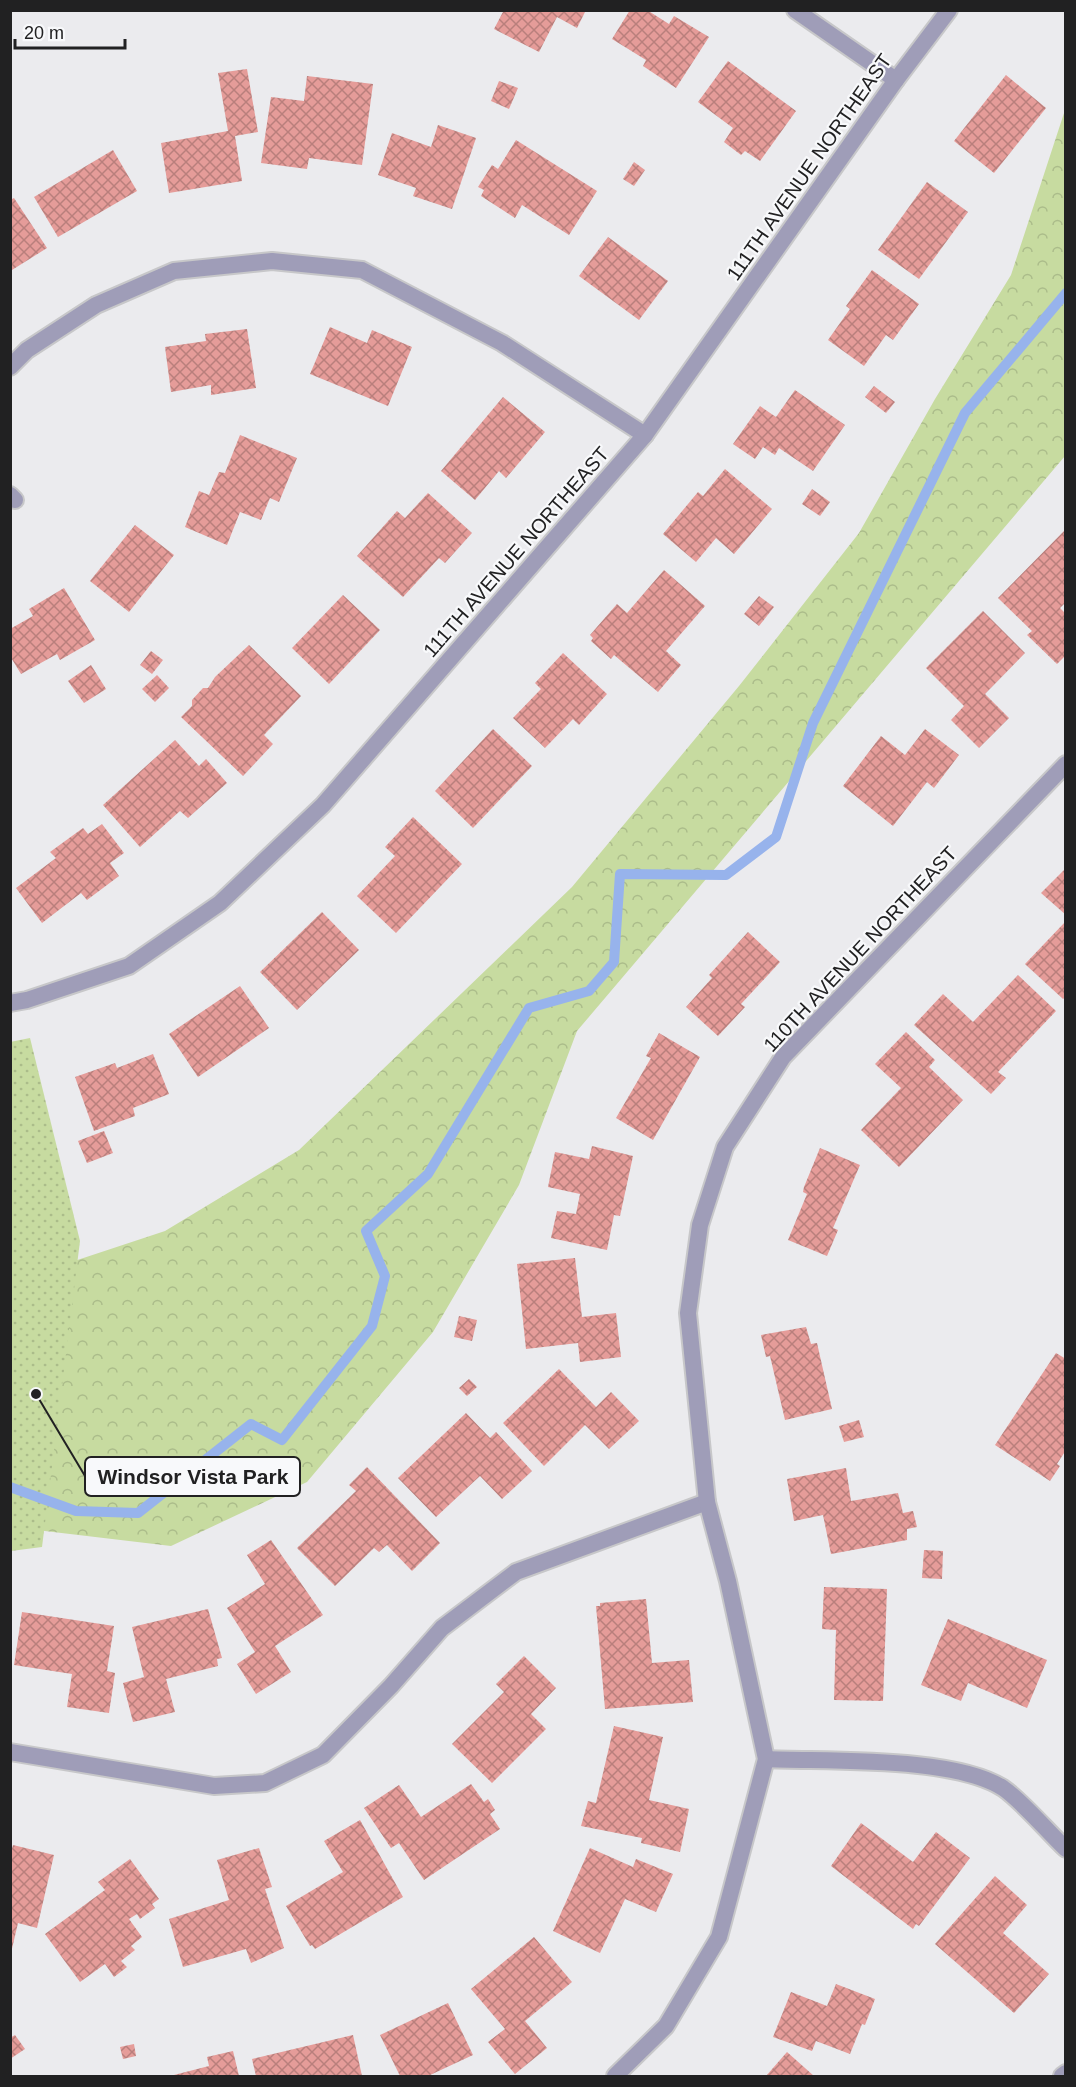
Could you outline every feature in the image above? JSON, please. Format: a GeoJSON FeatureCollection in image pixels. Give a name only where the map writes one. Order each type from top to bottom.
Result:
{"type":"FeatureCollection","features":[{"type":"Feature","properties":{"kind":"street"},"geometry":{"type":"LineString","coordinates":[[795,10],[896,80]]}},
{"type":"Feature","properties":{"kind":"street","name":"111TH AVENUE NORTHEAST"},"geometry":{"type":"LineString","coordinates":[[10,1003],[129,966],[220,903],[323,805],[645,435],[896,80],[950,10]]}},
{"type":"Feature","properties":{"kind":"street"},"geometry":{"type":"LineString","coordinates":[[10,367],[27,350],[96,305],[174,271],[272,261],[362,270],[501,343],[645,435]]}},
{"type":"Feature","properties":{"kind":"street","name":"110TH AVENUE NORTHEAST"},"geometry":{"type":"LineString","coordinates":[[766,1759],[728,1581],[706,1502],[688,1313],[700,1225],[725,1148],[783,1057],[1065,764]]}},
{"type":"Feature","properties":{"kind":"street"},"geometry":{"type":"LineString","coordinates":[[10,1752],[214,1786],[266,1783],[323,1755],[391,1686],[442,1628],[516,1572],[706,1502]]}},
{"type":"Feature","properties":{"kind":"street"},"geometry":{"type":"LineString","coordinates":[[615,2076],[666,2026],[719,1937],[766,1759],[922,1766],[965,1772],[1003,1788],[1065,1849]]}},
{"type":"Feature","properties":{"kind":"street"},"geometry":{"type":"LineString","coordinates":[[1062,2076],[1065,2073]]}},
{"type":"Feature","properties":{"kind":"green space"},"geometry":{"type":"Polygon","coordinates":[[[1065,110],[1065,456],[577,1031],[519,1185],[433,1332],[307,1482],[171,1546],[11,1527],[29,1276],[165,1231],[299,1150],[572,887],[739,686],[859,533],[935,399],[1011,275],[1065,110]]]}},
{"type":"Feature","properties":{"kind":"green space"},"geometry":{"type":"Polygon","coordinates":[[[30,1038],[80,1241],[42,1547],[11,1551],[10,1042],[30,1038]]]}},
{"type":"Feature","properties":{"kind":"building"},"geometry":{"type":"Polygon","coordinates":[[[504,10],[586,10],[577,28],[557,17],[539,52],[494,29],[504,10]]]}},
{"type":"Feature","properties":{"kind":"building"},"geometry":{"type":"Polygon","coordinates":[[[630,10],[647,10],[669,24],[674,16],[709,37],[676,88],[643,66],[646,60],[612,39],[630,10]]]}},
{"type":"Feature","properties":{"kind":"building"},"geometry":{"type":"Polygon","coordinates":[[[728,61],[796,111],[760,161],[745,151],[741,155],[724,142],[733,128],[698,102],[728,61]]]}},
{"type":"Feature","properties":{"kind":"building"},"geometry":{"type":"Polygon","coordinates":[[[247,69],[258,132],[235,136],[242,181],[169,193],[161,143],[228,131],[218,73],[247,69]]]}},
{"type":"Feature","properties":{"kind":"building"},"geometry":{"type":"Polygon","coordinates":[[[1006,75],[1046,108],[994,173],[954,141],[1006,75]]]}},
{"type":"Feature","properties":{"kind":"building"},"geometry":{"type":"Polygon","coordinates":[[[307,76],[373,84],[362,165],[309,158],[307,169],[261,163],[271,97],[304,101],[307,76]]]}},
{"type":"Feature","properties":{"kind":"building"},"geometry":{"type":"Polygon","coordinates":[[[499,81],[518,88],[509,109],[491,101],[499,81]]]}},
{"type":"Feature","properties":{"kind":"building"},"geometry":{"type":"Polygon","coordinates":[[[438,125],[476,138],[452,209],[413,196],[416,188],[378,175],[392,133],[431,147],[438,125]]]}},
{"type":"Feature","properties":{"kind":"building"},"geometry":{"type":"Polygon","coordinates":[[[516,140],[597,191],[569,235],[522,205],[515,218],[481,196],[484,190],[478,187],[492,165],[498,169],[516,140]]]}},
{"type":"Feature","properties":{"kind":"building"},"geometry":{"type":"Polygon","coordinates":[[[113,150],[137,191],[58,237],[34,197],[113,150]]]}},
{"type":"Feature","properties":{"kind":"building"},"geometry":{"type":"Polygon","coordinates":[[[634,162],[645,170],[634,186],[623,179],[634,162]]]}},
{"type":"Feature","properties":{"kind":"building"},"geometry":{"type":"Polygon","coordinates":[[[927,182],[968,212],[919,279],[878,250],[927,182]]]}},
{"type":"Feature","properties":{"kind":"building"},"geometry":{"type":"Polygon","coordinates":[[[14,198],[47,248],[12,270],[10,200],[14,198]]]}},
{"type":"Feature","properties":{"kind":"building"},"geometry":{"type":"Polygon","coordinates":[[[608,237],[668,281],[639,320],[579,276],[608,237]]]}},
{"type":"Feature","properties":{"kind":"building"},"geometry":{"type":"Polygon","coordinates":[[[872,270],[919,304],[893,340],[886,335],[864,366],[828,340],[850,309],[846,306],[872,270]]]}},
{"type":"Feature","properties":{"kind":"building"},"geometry":{"type":"Polygon","coordinates":[[[330,327],[367,343],[372,330],[412,347],[388,406],[310,374],[330,327]]]}},
{"type":"Feature","properties":{"kind":"building"},"geometry":{"type":"Polygon","coordinates":[[[247,329],[256,388],[211,395],[211,385],[171,392],[165,347],[206,341],[205,334],[247,329]]]}},
{"type":"Feature","properties":{"kind":"building"},"geometry":{"type":"Polygon","coordinates":[[[874,386],[895,402],[886,413],[865,397],[874,386]]]}},
{"type":"Feature","properties":{"kind":"building"},"geometry":{"type":"Polygon","coordinates":[[[795,390],[845,425],[813,471],[779,448],[775,455],[763,447],[755,459],[733,444],[760,406],[776,417],[795,390]]]}},
{"type":"Feature","properties":{"kind":"building"},"geometry":{"type":"Polygon","coordinates":[[[503,397],[545,432],[506,478],[499,471],[475,500],[441,471],[503,397]]]}},
{"type":"Feature","properties":{"kind":"building"},"geometry":{"type":"Polygon","coordinates":[[[240,435],[297,458],[279,502],[270,498],[261,520],[240,512],[227,545],[185,527],[199,491],[209,495],[219,472],[225,473],[240,435]]]}},
{"type":"Feature","properties":{"kind":"building"},"geometry":{"type":"Polygon","coordinates":[[[725,469],[772,509],[734,554],[716,538],[696,562],[663,534],[698,492],[703,496],[725,469]]]}},
{"type":"Feature","properties":{"kind":"building"},"geometry":{"type":"Polygon","coordinates":[[[812,489],[830,502],[820,516],[802,504],[812,489]]]}},
{"type":"Feature","properties":{"kind":"building"},"geometry":{"type":"Polygon","coordinates":[[[428,493],[472,533],[445,563],[439,558],[403,597],[357,556],[397,511],[405,518],[428,493]]]}},
{"type":"Feature","properties":{"kind":"building"},"geometry":{"type":"Polygon","coordinates":[[[135,525],[174,555],[129,612],[90,581],[135,525]]]}},
{"type":"Feature","properties":{"kind":"building"},"geometry":{"type":"Polygon","coordinates":[[[1064,531],[1066,602],[1060,608],[1066,614],[1066,655],[1057,664],[1027,635],[1032,631],[998,598],[1064,531]]]}},
{"type":"Feature","properties":{"kind":"building"},"geometry":{"type":"Polygon","coordinates":[[[664,570],[705,606],[666,651],[681,665],[658,692],[614,655],[611,659],[591,641],[593,638],[590,635],[617,604],[627,613],[664,570]]]}},
{"type":"Feature","properties":{"kind":"building"},"geometry":{"type":"Polygon","coordinates":[[[64,588],[95,640],[60,660],[57,654],[21,674],[10,656],[10,629],[33,616],[29,609],[64,588]]]}},
{"type":"Feature","properties":{"kind":"building"},"geometry":{"type":"Polygon","coordinates":[[[343,595],[380,630],[329,684],[292,648],[343,595]]]}},
{"type":"Feature","properties":{"kind":"building"},"geometry":{"type":"Polygon","coordinates":[[[759,596],[774,607],[759,626],[744,614],[759,596]]]}},
{"type":"Feature","properties":{"kind":"building"},"geometry":{"type":"Polygon","coordinates":[[[983,611],[1025,653],[985,694],[1009,718],[979,748],[951,720],[964,706],[926,668],[983,611]]]}},
{"type":"Feature","properties":{"kind":"building"},"geometry":{"type":"Polygon","coordinates":[[[249,645],[301,696],[264,735],[273,744],[243,776],[181,717],[192,706],[192,700],[203,688],[208,688],[215,677],[249,645]]]}},
{"type":"Feature","properties":{"kind":"building"},"geometry":{"type":"Polygon","coordinates":[[[151,651],[163,660],[152,674],[140,665],[151,651]]]}},
{"type":"Feature","properties":{"kind":"building"},"geometry":{"type":"Polygon","coordinates":[[[563,653],[607,694],[579,725],[573,719],[545,748],[513,718],[541,689],[535,683],[563,653]]]}},
{"type":"Feature","properties":{"kind":"building"},"geometry":{"type":"Polygon","coordinates":[[[91,665],[106,689],[84,703],[68,681],[91,665]]]}},
{"type":"Feature","properties":{"kind":"building"},"geometry":{"type":"Polygon","coordinates":[[[157,675],[169,688],[155,702],[142,689],[157,675]]]}},
{"type":"Feature","properties":{"kind":"building"},"geometry":{"type":"Polygon","coordinates":[[[493,729],[532,766],[473,828],[435,791],[493,729]]]}},
{"type":"Feature","properties":{"kind":"building"},"geometry":{"type":"Polygon","coordinates":[[[925,729],[959,755],[934,788],[927,782],[893,826],[843,786],[881,736],[905,755],[925,729]]]}},
{"type":"Feature","properties":{"kind":"building"},"geometry":{"type":"Polygon","coordinates":[[[175,740],[199,766],[206,759],[227,783],[188,818],[180,811],[140,847],[103,805],[175,740]]]}},
{"type":"Feature","properties":{"kind":"building"},"geometry":{"type":"Polygon","coordinates":[[[413,817],[462,864],[396,933],[357,896],[395,856],[385,847],[413,817]]]}},
{"type":"Feature","properties":{"kind":"building"},"geometry":{"type":"Polygon","coordinates":[[[102,824],[124,853],[110,863],[119,876],[87,900],[81,893],[42,923],[16,888],[56,858],[50,852],[83,828],[88,834],[102,824]]]}},
{"type":"Feature","properties":{"kind":"building"},"geometry":{"type":"Polygon","coordinates":[[[1066,868],[1066,915],[1041,893],[1066,868]]]}},
{"type":"Feature","properties":{"kind":"building"},"geometry":{"type":"Polygon","coordinates":[[[322,912],[359,950],[297,1010],[260,972],[322,912]]]}},
{"type":"Feature","properties":{"kind":"building"},"geometry":{"type":"Polygon","coordinates":[[[1066,921],[1066,997],[1063,999],[1025,964],[1066,921]]]}},
{"type":"Feature","properties":{"kind":"building"},"geometry":{"type":"Polygon","coordinates":[[[748,932],[780,962],[741,1004],[745,1007],[718,1036],[686,1007],[712,978],[709,975],[748,932]]]}},
{"type":"Feature","properties":{"kind":"building"},"geometry":{"type":"Polygon","coordinates":[[[1018,975],[1056,1011],[998,1072],[1006,1078],[991,1094],[914,1025],[943,994],[973,1022],[1018,975]]]}},
{"type":"Feature","properties":{"kind":"building"},"geometry":{"type":"Polygon","coordinates":[[[240,986],[269,1028],[198,1077],[169,1034],[240,986]]]}},
{"type":"Feature","properties":{"kind":"building"},"geometry":{"type":"Polygon","coordinates":[[[906,1032],[935,1060],[929,1067],[963,1100],[899,1167],[861,1130],[901,1088],[875,1064],[906,1032]]]}},
{"type":"Feature","properties":{"kind":"building"},"geometry":{"type":"Polygon","coordinates":[[[659,1033],[700,1057],[653,1140],[616,1118],[651,1058],[646,1056],[659,1033]]]}},
{"type":"Feature","properties":{"kind":"building"},"geometry":{"type":"Polygon","coordinates":[[[153,1054],[169,1094],[133,1108],[135,1116],[94,1131],[75,1077],[115,1063],[117,1068],[153,1054]]]}},
{"type":"Feature","properties":{"kind":"building"},"geometry":{"type":"Polygon","coordinates":[[[104,1131],[113,1153],[87,1163],[78,1141],[104,1131]]]}},
{"type":"Feature","properties":{"kind":"building"},"geometry":{"type":"Polygon","coordinates":[[[592,1146],[633,1156],[620,1216],[614,1215],[607,1250],[551,1238],[557,1211],[576,1214],[580,1194],[548,1187],[555,1152],[589,1159],[592,1146]]]}},
{"type":"Feature","properties":{"kind":"building"},"geometry":{"type":"Polygon","coordinates":[[[820,1148],[860,1165],[833,1228],[838,1230],[827,1256],[788,1240],[807,1194],[803,1192],[804,1187],[820,1148]]]}},
{"type":"Feature","properties":{"kind":"building"},"geometry":{"type":"Polygon","coordinates":[[[575,1258],[582,1317],[616,1313],[621,1357],[580,1362],[578,1343],[526,1349],[517,1264],[575,1258]]]}},
{"type":"Feature","properties":{"kind":"building"},"geometry":{"type":"Polygon","coordinates":[[[459,1316],[477,1320],[472,1341],[454,1337],[459,1316]]]}},
{"type":"Feature","properties":{"kind":"building"},"geometry":{"type":"Polygon","coordinates":[[[806,1327],[811,1344],[817,1343],[832,1409],[785,1420],[770,1356],[766,1357],[761,1335],[806,1327]]]}},
{"type":"Feature","properties":{"kind":"building"},"geometry":{"type":"Polygon","coordinates":[[[1056,1353],[1066,1359],[1066,1450],[1057,1464],[1060,1466],[1050,1481],[995,1445],[1056,1353]]]}},
{"type":"Feature","properties":{"kind":"building"},"geometry":{"type":"Polygon","coordinates":[[[559,1369],[596,1407],[611,1392],[639,1421],[609,1449],[585,1425],[544,1466],[503,1423],[559,1369]]]}},
{"type":"Feature","properties":{"kind":"building"},"geometry":{"type":"Polygon","coordinates":[[[469,1379],[477,1387],[467,1396],[459,1388],[469,1379]]]}},
{"type":"Feature","properties":{"kind":"building"},"geometry":{"type":"Polygon","coordinates":[[[466,1413],[490,1438],[496,1432],[532,1471],[502,1499],[480,1476],[436,1517],[398,1478],[466,1413]]]}},
{"type":"Feature","properties":{"kind":"building"},"geometry":{"type":"Polygon","coordinates":[[[859,1420],[864,1437],[844,1442],[839,1426],[859,1420]]]}},
{"type":"Feature","properties":{"kind":"building"},"geometry":{"type":"Polygon","coordinates":[[[367,1467],[440,1543],[412,1571],[387,1545],[379,1552],[374,1548],[335,1586],[297,1548],[356,1491],[349,1485],[367,1467]]]}},
{"type":"Feature","properties":{"kind":"building"},"geometry":{"type":"Polygon","coordinates":[[[846,1468],[851,1501],[898,1493],[903,1513],[913,1511],[917,1527],[907,1529],[907,1540],[831,1554],[823,1515],[794,1521],[787,1479],[846,1468]]]}},
{"type":"Feature","properties":{"kind":"building"},"geometry":{"type":"Polygon","coordinates":[[[271,1540],[323,1615],[275,1646],[291,1672],[256,1694],[237,1664],[255,1652],[227,1608],[265,1584],[247,1555],[271,1540]]]}},
{"type":"Feature","properties":{"kind":"building"},"geometry":{"type":"Polygon","coordinates":[[[924,1550],[943,1551],[942,1579],[922,1578],[924,1550]]]}},
{"type":"Feature","properties":{"kind":"building"},"geometry":{"type":"Polygon","coordinates":[[[824,1587],[887,1589],[883,1701],[834,1700],[836,1630],[822,1629],[824,1587]]]}},
{"type":"Feature","properties":{"kind":"building"},"geometry":{"type":"Polygon","coordinates":[[[646,1599],[652,1663],[689,1660],[693,1702],[605,1709],[596,1606],[600,1606],[600,1603],[646,1599]]]}},
{"type":"Feature","properties":{"kind":"building"},"geometry":{"type":"Polygon","coordinates":[[[208,1609],[222,1658],[217,1659],[218,1666],[166,1679],[175,1712],[133,1722],[123,1683],[144,1677],[132,1627],[208,1609]]]}},
{"type":"Feature","properties":{"kind":"building"},"geometry":{"type":"Polygon","coordinates":[[[22,1612],[114,1626],[107,1671],[115,1673],[109,1713],[67,1707],[72,1674],[14,1665],[22,1612]]]}},
{"type":"Feature","properties":{"kind":"building"},"geometry":{"type":"Polygon","coordinates":[[[948,1619],[1047,1660],[1027,1708],[968,1683],[961,1701],[921,1685],[948,1619]]]}},
{"type":"Feature","properties":{"kind":"building"},"geometry":{"type":"Polygon","coordinates":[[[524,1656],[556,1688],[531,1714],[546,1729],[492,1783],[452,1744],[504,1692],[496,1684],[524,1656]]]}},
{"type":"Feature","properties":{"kind":"building"},"geometry":{"type":"Polygon","coordinates":[[[614,1726],[663,1737],[649,1800],[689,1809],[680,1852],[641,1843],[642,1838],[581,1826],[588,1801],[596,1803],[614,1726]]]}},
{"type":"Feature","properties":{"kind":"building"},"geometry":{"type":"Polygon","coordinates":[[[471,1784],[484,1802],[488,1799],[495,1810],[490,1814],[500,1829],[424,1880],[399,1843],[391,1848],[364,1808],[399,1785],[421,1817],[471,1784]]]}},
{"type":"Feature","properties":{"kind":"building"},"geometry":{"type":"Polygon","coordinates":[[[360,1820],[403,1897],[315,1949],[312,1945],[310,1946],[286,1906],[343,1872],[324,1841],[360,1820]]]}},
{"type":"Feature","properties":{"kind":"building"},"geometry":{"type":"Polygon","coordinates":[[[861,1823],[913,1862],[936,1832],[970,1858],[919,1926],[916,1924],[913,1929],[831,1866],[861,1823]]]}},
{"type":"Feature","properties":{"kind":"building"},"geometry":{"type":"Polygon","coordinates":[[[13,1845],[54,1855],[37,1928],[18,1923],[11,1953],[10,1856],[13,1845]]]}},
{"type":"Feature","properties":{"kind":"building"},"geometry":{"type":"Polygon","coordinates":[[[259,1848],[272,1887],[265,1889],[284,1948],[251,1963],[246,1949],[183,1967],[169,1919],[229,1900],[217,1860],[259,1848]]]}},
{"type":"Feature","properties":{"kind":"building"},"geometry":{"type":"Polygon","coordinates":[[[590,1848],[633,1867],[636,1859],[673,1874],[656,1912],[625,1899],[600,1953],[553,1931],[590,1848]]]}},
{"type":"Feature","properties":{"kind":"building"},"geometry":{"type":"Polygon","coordinates":[[[130,1859],[159,1899],[152,1904],[155,1908],[140,1919],[137,1914],[129,1919],[142,1937],[131,1946],[135,1950],[121,1961],[127,1967],[114,1977],[105,1964],[80,1982],[45,1934],[105,1890],[98,1882],[130,1859]]]}},
{"type":"Feature","properties":{"kind":"building"},"geometry":{"type":"Polygon","coordinates":[[[995,1876],[1027,1905],[1003,1933],[1049,1974],[1014,2013],[935,1944],[995,1876]]]}},
{"type":"Feature","properties":{"kind":"building"},"geometry":{"type":"Polygon","coordinates":[[[534,1937],[572,1982],[525,2021],[547,2048],[515,2074],[488,2042],[505,2029],[471,1989],[534,1937]]]}},
{"type":"Feature","properties":{"kind":"building"},"geometry":{"type":"Polygon","coordinates":[[[836,1984],[875,1999],[850,2054],[816,2041],[812,2051],[773,2037],[791,1992],[827,2006],[836,1984]]]}},
{"type":"Feature","properties":{"kind":"building"},"geometry":{"type":"Polygon","coordinates":[[[448,2003],[473,2055],[428,2076],[400,2076],[380,2035],[448,2003]]]}},
{"type":"Feature","properties":{"kind":"building"},"geometry":{"type":"Polygon","coordinates":[[[15,2035],[25,2049],[10,2059],[10,2038],[15,2035]]]}},
{"type":"Feature","properties":{"kind":"building"},"geometry":{"type":"Polygon","coordinates":[[[353,2035],[362,2076],[256,2076],[252,2059],[353,2035]]]}},
{"type":"Feature","properties":{"kind":"building"},"geometry":{"type":"Polygon","coordinates":[[[134,2044],[136,2056],[123,2059],[120,2047],[134,2044]]]}},
{"type":"Feature","properties":{"kind":"building"},"geometry":{"type":"Polygon","coordinates":[[[233,2051],[239,2076],[170,2076],[209,2066],[207,2057],[233,2051]]]}},
{"type":"Feature","properties":{"kind":"building"},"geometry":{"type":"Polygon","coordinates":[[[787,2052],[814,2076],[766,2076],[787,2052]]]}},
{"type":"Feature","properties":{"kind":"waterway"},"geometry":{"type":"LineString","coordinates":[[10,1487],[76,1511],[138,1513],[251,1424],[282,1440],[372,1326],[385,1276],[366,1231],[428,1174],[529,1008],[589,991],[614,962],[620,874],[726,875],[776,837],[813,723],[965,413],[1066,293]]}},
{"type":"Feature","properties":{"kind":"place","name":"Windsor Vista Park"},"geometry":{"type":"Point","coordinates":[36,1394]}}]}
